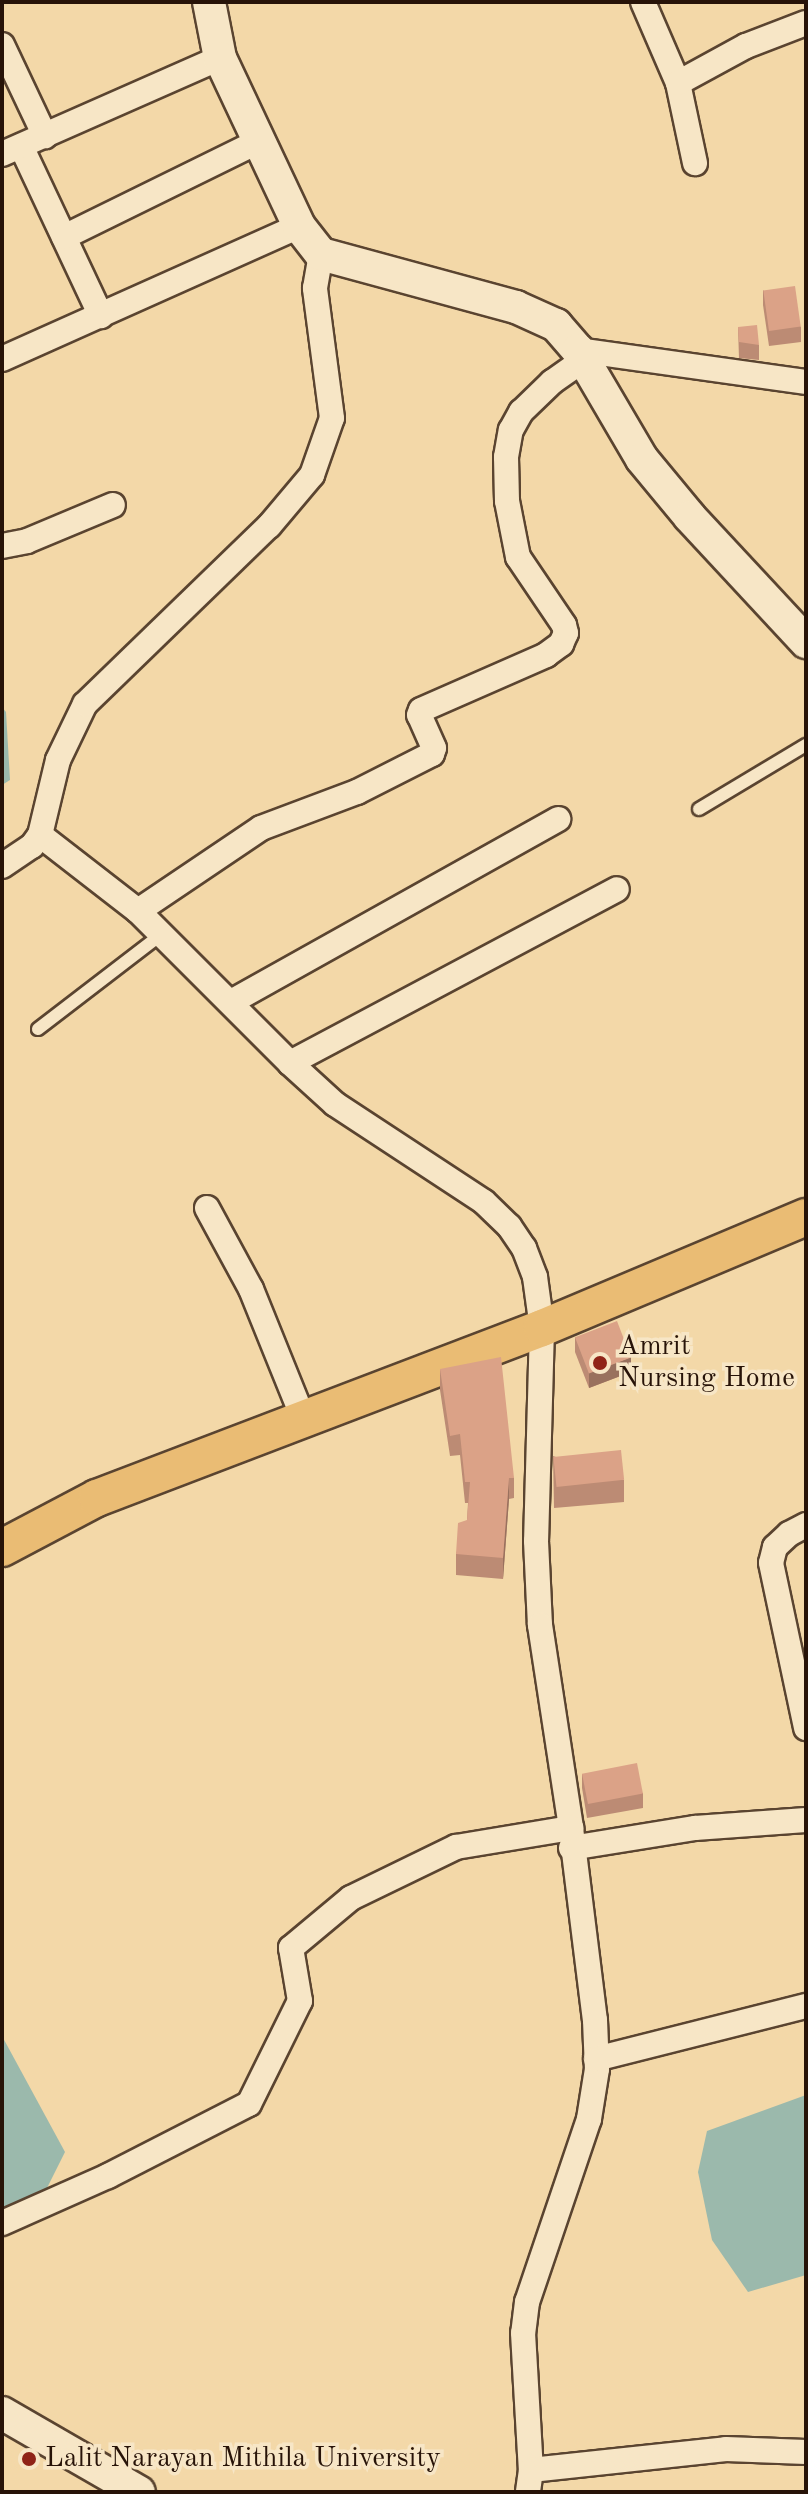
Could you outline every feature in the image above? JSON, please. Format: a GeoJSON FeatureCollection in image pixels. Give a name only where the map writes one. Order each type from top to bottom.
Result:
{"type":"FeatureCollection","features":[{"type":"Feature","properties":{"kind":"main road"},"geometry":{"type":"LineString","coordinates":[[2,1548],[97,1498],[542,1328],[806,1217]]}},
{"type":"Feature","properties":{"kind":"street"},"geometry":{"type":"LineString","coordinates":[[209,2],[220,58],[299,226],[321,254],[516,307],[556,325],[580,355],[642,459],[690,517],[806,642]]}},
{"type":"Feature","properties":{"kind":"street"},"geometry":{"type":"LineString","coordinates":[[643,2],[678,83],[695,163]]}},
{"type":"Feature","properties":{"kind":"street"},"geometry":{"type":"LineString","coordinates":[[678,83],[746,46],[806,23]]}},
{"type":"Feature","properties":{"kind":"street"},"geometry":{"type":"LineString","coordinates":[[2,45],[45,136]]}},
{"type":"Feature","properties":{"kind":"street"},"geometry":{"type":"LineString","coordinates":[[101,316],[64,237],[12,150],[220,58]]}},
{"type":"Feature","properties":{"kind":"street"},"geometry":{"type":"LineString","coordinates":[[64,237],[259,141]]}},
{"type":"Feature","properties":{"kind":"street"},"geometry":{"type":"LineString","coordinates":[[2,359],[299,226]]}},
{"type":"Feature","properties":{"kind":"street"},"geometry":{"type":"LineString","coordinates":[[2,866],[32,846],[40,835],[58,760],[85,704],[269,526],[312,475],[332,418],[315,288],[321,254]]}},
{"type":"Feature","properties":{"kind":"street"},"geometry":{"type":"LineString","coordinates":[[138,911],[261,828],[357,792],[432,754],[434,748],[419,715],[421,710],[546,655],[561,644],[566,633],[564,625],[518,557],[507,501],[506,457],[511,430],[526,405],[580,355],[806,382]]}},
{"type":"Feature","properties":{"kind":"street"},"geometry":{"type":"LineString","coordinates":[[2,546],[27,541],[113,505]]}},
{"type":"Feature","properties":{"kind":"street"},"geometry":{"type":"LineString","coordinates":[[231,1002],[558,819]]}},
{"type":"Feature","properties":{"kind":"street"},"geometry":{"type":"LineString","coordinates":[[40,835],[138,911],[335,1104],[484,1202],[509,1226],[524,1248],[535,1277],[542,1328],[536,1541],[540,1625],[595,2020],[596,2059],[589,2119],[527,2302],[523,2364],[530,2481],[726,2449],[806,2452]]}},
{"type":"Feature","properties":{"kind":"street"},"geometry":{"type":"LineString","coordinates":[[290,1063],[617,889]]}},
{"type":"Feature","properties":{"kind":"street"},"geometry":{"type":"LineString","coordinates":[[207,1208],[251,1289],[303,1418]]}},
{"type":"Feature","properties":{"kind":"street"},"geometry":{"type":"LineString","coordinates":[[806,1525],[789,1534],[775,1547],[771,1563],[806,1728]]}},
{"type":"Feature","properties":{"kind":"street"},"geometry":{"type":"LineString","coordinates":[[2,2223],[108,2176],[249,2104],[300,2001],[291,1948],[351,1898],[456,1847],[806,1820]]}},
{"type":"Feature","properties":{"kind":"street"},"geometry":{"type":"LineString","coordinates":[[596,2059],[806,2006]]}},
{"type":"Feature","properties":{"kind":"street"},"geometry":{"type":"LineString","coordinates":[[2,2413],[137,2491]]}},
{"type":"Feature","properties":{"kind":"lane"},"geometry":{"type":"LineString","coordinates":[[699,809],[806,745]]}},
{"type":"Feature","properties":{"kind":"lane"},"geometry":{"type":"LineString","coordinates":[[38,1029],[162,934]]}},
{"type":"Feature","properties":{"kind":"shaded area"},"geometry":{"type":"Polygon","coordinates":[[[2,707],[6,712],[10,780],[2,785],[2,707]]]}},
{"type":"Feature","properties":{"kind":"shaded area"},"geometry":{"type":"Polygon","coordinates":[[[2,2036],[65,2152],[44,2194],[2,2210],[2,2036]]]}},
{"type":"Feature","properties":{"kind":"shaded area"},"geometry":{"type":"Polygon","coordinates":[[[806,2095],[806,2275],[748,2292],[712,2240],[698,2172],[707,2131],[806,2095]]]}},
{"type":"Feature","properties":{"kind":"building"},"geometry":{"type":"Polygon","coordinates":[[[795,286],[801,327],[769,331],[763,290],[795,286]]]}},
{"type":"Feature","properties":{"kind":"building"},"geometry":{"type":"Polygon","coordinates":[[[757,325],[759,345],[739,342],[738,327],[757,325]]]}},
{"type":"Feature","properties":{"kind":"building"},"geometry":{"type":"Polygon","coordinates":[[[617,1321],[631,1357],[589,1374],[575,1337],[617,1321]]]}},
{"type":"Feature","properties":{"kind":"building"},"geometry":{"type":"Polygon","coordinates":[[[501,1357],[514,1478],[509,1478],[503,1558],[456,1554],[458,1523],[467,1520],[470,1482],[465,1482],[460,1434],[450,1436],[440,1369],[501,1357]]]}},
{"type":"Feature","properties":{"kind":"building"},"geometry":{"type":"Polygon","coordinates":[[[621,1450],[624,1480],[557,1487],[553,1457],[621,1450]]]}},
{"type":"Feature","properties":{"kind":"building"},"geometry":{"type":"Polygon","coordinates":[[[637,1763],[643,1793],[588,1804],[582,1774],[637,1763]]]}},
{"type":"Feature","properties":{"kind":"place","name":"Amrit Nursing Home"},"geometry":{"type":"Point","coordinates":[600,1363]}},
{"type":"Feature","properties":{"kind":"place","name":"Lalit Narayan Mithila University"},"geometry":{"type":"Point","coordinates":[29,2459]}}]}
